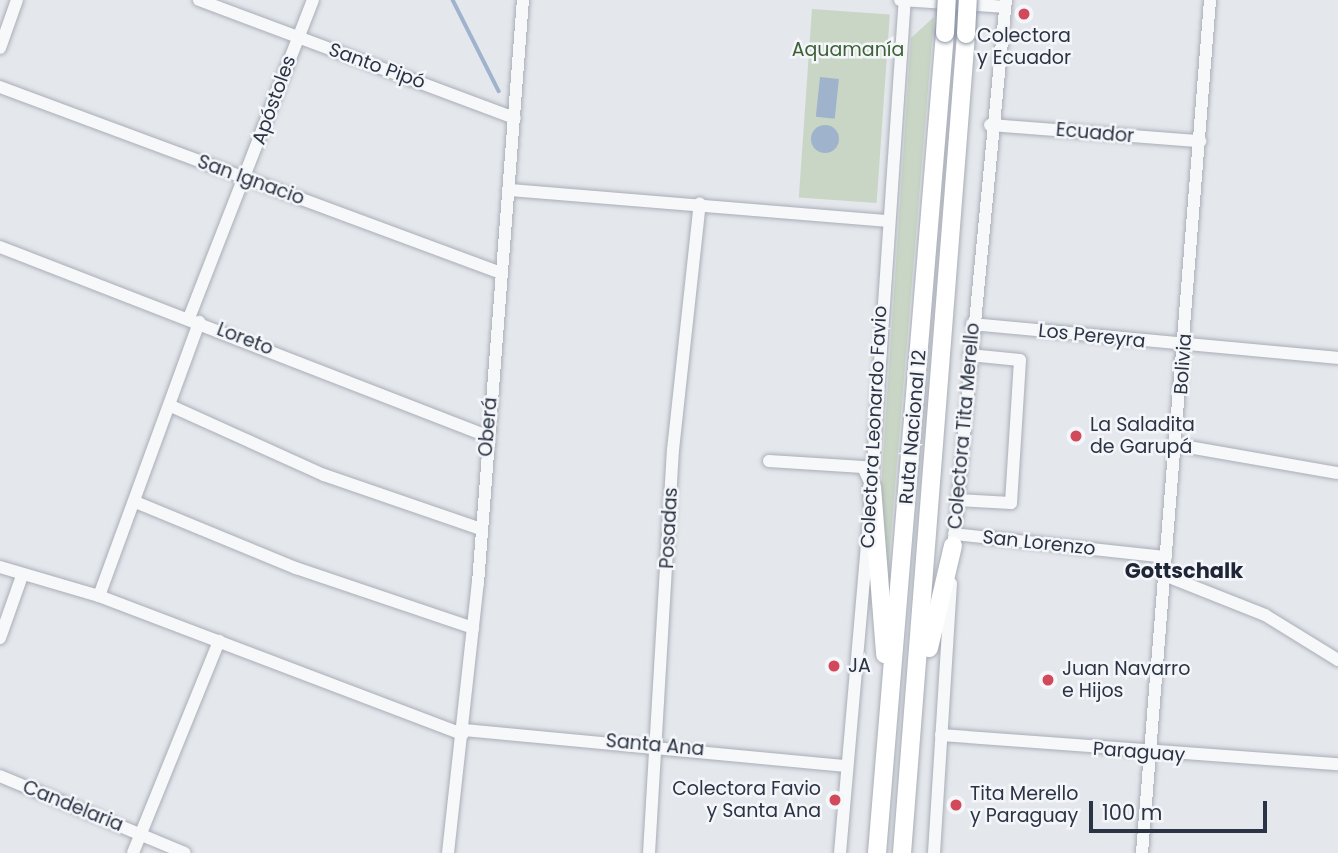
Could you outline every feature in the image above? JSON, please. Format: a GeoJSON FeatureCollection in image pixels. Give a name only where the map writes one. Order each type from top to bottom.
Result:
{"type":"FeatureCollection","features":[{"type":"Feature","properties":{"kind":"highway","name":"Ruta Nacional 12"},"geometry":{"type":"LineString","coordinates":[[877,853],[945,33],[940,1]]}},
{"type":"Feature","properties":{"kind":"highway","name":"Ruta Nacional 12"},"geometry":{"type":"LineString","coordinates":[[902,853],[917,695],[966,34],[975,3]]}},
{"type":"Feature","properties":{"kind":"highway"},"geometry":{"type":"LineString","coordinates":[[872,487],[889,706]]}},
{"type":"Feature","properties":{"kind":"highway"},"geometry":{"type":"LineString","coordinates":[[917,695],[954,540]]}},
{"type":"Feature","properties":{"kind":"street"},"geometry":{"type":"LineString","coordinates":[[0,48],[18,0]]}},
{"type":"Feature","properties":{"kind":"street","name":"Santo Pipó"},"geometry":{"type":"LineString","coordinates":[[199,0],[515,118]]}},
{"type":"Feature","properties":{"kind":"street","name":"Apóstoles"},"geometry":{"type":"LineString","coordinates":[[99,596],[138,503],[172,406],[194,320],[297,37],[313,0]]}},
{"type":"Feature","properties":{"kind":"street","name":"Oberá"},"geometry":{"type":"LineString","coordinates":[[449,853],[473,628],[487,436],[510,190],[523,0]]}},
{"type":"Feature","properties":{"kind":"street"},"geometry":{"type":"LineString","coordinates":[[900,0],[1005,4]]}},
{"type":"Feature","properties":{"kind":"street","name":"Colectora Leonardo Favio"},"geometry":{"type":"LineString","coordinates":[[840,853],[872,487],[886,221],[905,0]]}},
{"type":"Feature","properties":{"kind":"street","name":"Bolivia"},"geometry":{"type":"LineString","coordinates":[[1142,853],[1177,445],[1210,0]]}},
{"type":"Feature","properties":{"kind":"street","name":"Colectora Tita Merello"},"geometry":{"type":"LineString","coordinates":[[934,853],[969,355],[990,125],[1005,4]]}},
{"type":"Feature","properties":{"kind":"street","name":"San Ignacio"},"geometry":{"type":"LineString","coordinates":[[0,87],[501,273]]}},
{"type":"Feature","properties":{"kind":"street","name":"Ecuador"},"geometry":{"type":"LineString","coordinates":[[990,125],[1200,141]]}},
{"type":"Feature","properties":{"kind":"street"},"geometry":{"type":"LineString","coordinates":[[510,190],[700,203],[886,221]]}},
{"type":"Feature","properties":{"kind":"street","name":"Posadas"},"geometry":{"type":"LineString","coordinates":[[649,853],[659,744],[673,450],[700,203]]}},
{"type":"Feature","properties":{"kind":"street","name":"Loreto"},"geometry":{"type":"LineString","coordinates":[[0,247],[194,320],[487,436]]}},
{"type":"Feature","properties":{"kind":"street","name":"Los Pereyra"},"geometry":{"type":"LineString","coordinates":[[972,324],[1338,358]]}},
{"type":"Feature","properties":{"kind":"street"},"geometry":{"type":"LineString","coordinates":[[957,500],[1012,503],[1020,360],[969,355]]}},
{"type":"Feature","properties":{"kind":"street"},"geometry":{"type":"LineString","coordinates":[[172,406],[324,475],[481,529]]}},
{"type":"Feature","properties":{"kind":"street"},"geometry":{"type":"LineString","coordinates":[[1177,445],[1338,473]]}},
{"type":"Feature","properties":{"kind":"street"},"geometry":{"type":"LineString","coordinates":[[769,461],[863,467],[872,487]]}},
{"type":"Feature","properties":{"kind":"street"},"geometry":{"type":"LineString","coordinates":[[138,503],[296,569],[473,628]]}},
{"type":"Feature","properties":{"kind":"street","name":"San Lorenzo"},"geometry":{"type":"LineString","coordinates":[[954,540],[1166,557]]}},
{"type":"Feature","properties":{"kind":"street"},"geometry":{"type":"LineString","coordinates":[[0,567],[22,576],[99,596]]}},
{"type":"Feature","properties":{"kind":"street"},"geometry":{"type":"LineString","coordinates":[[1164,575],[1265,614],[1338,660]]}},
{"type":"Feature","properties":{"kind":"street"},"geometry":{"type":"LineString","coordinates":[[0,638],[22,576]]}},
{"type":"Feature","properties":{"kind":"street","name":"Santa Ana"},"geometry":{"type":"LineString","coordinates":[[99,596],[463,732],[659,744],[846,766]]}},
{"type":"Feature","properties":{"kind":"street"},"geometry":{"type":"LineString","coordinates":[[133,853],[219,640]]}},
{"type":"Feature","properties":{"kind":"street","name":"Paraguay"},"geometry":{"type":"LineString","coordinates":[[941,735],[1151,754],[1338,764]]}},
{"type":"Feature","properties":{"kind":"street","name":"Candelaria"},"geometry":{"type":"LineString","coordinates":[[0,775],[185,853]]}},
{"type":"Feature","properties":{"kind":"green space","name":"Aquamanía"},"geometry":{"type":"Polygon","coordinates":[[[812,9],[890,14],[877,203],[799,198],[812,9]]]}},
{"type":"Feature","properties":{"kind":"green space"},"geometry":{"type":"Polygon","coordinates":[[[934,17],[888,571],[879,517],[911,38],[934,17]]]}},
{"type":"Feature","properties":{"kind":"water"},"geometry":{"type":"Polygon","coordinates":[[[820,77],[839,79],[835,119],[816,117],[820,77]]]}},
{"type":"Feature","properties":{"kind":"water"},"geometry":{"type":"Polygon","coordinates":[[[825,125],[835,129],[839,139],[835,149],[825,153],[815,149],[811,139],[815,129],[825,125]]]}},
{"type":"Feature","properties":{"kind":"waterway"},"geometry":{"type":"LineString","coordinates":[[453,0],[499,91]]}},
{"type":"Feature","properties":{"kind":"place","name":"Colectora y Ecuador"},"geometry":{"type":"Point","coordinates":[1024,14]}},
{"type":"Feature","properties":{"kind":"place","name":"La Saladita de Garupá"},"geometry":{"type":"Point","coordinates":[1076,436]}},
{"type":"Feature","properties":{"kind":"place","name":"JA"},"geometry":{"type":"Point","coordinates":[834,666]}},
{"type":"Feature","properties":{"kind":"place","name":"Juan Navarro e Hijos"},"geometry":{"type":"Point","coordinates":[1048,680]}},
{"type":"Feature","properties":{"kind":"place","name":"Colectora Favio y Santa Ana"},"geometry":{"type":"Point","coordinates":[835,800]}},
{"type":"Feature","properties":{"kind":"place","name":"Tita Merello y Paraguay"},"geometry":{"type":"Point","coordinates":[956,805]}},
{"type":"Feature","properties":{"kind":"district","name":"Gottschalk"},"geometry":{"type":"Point","coordinates":[1184,571]}}]}
